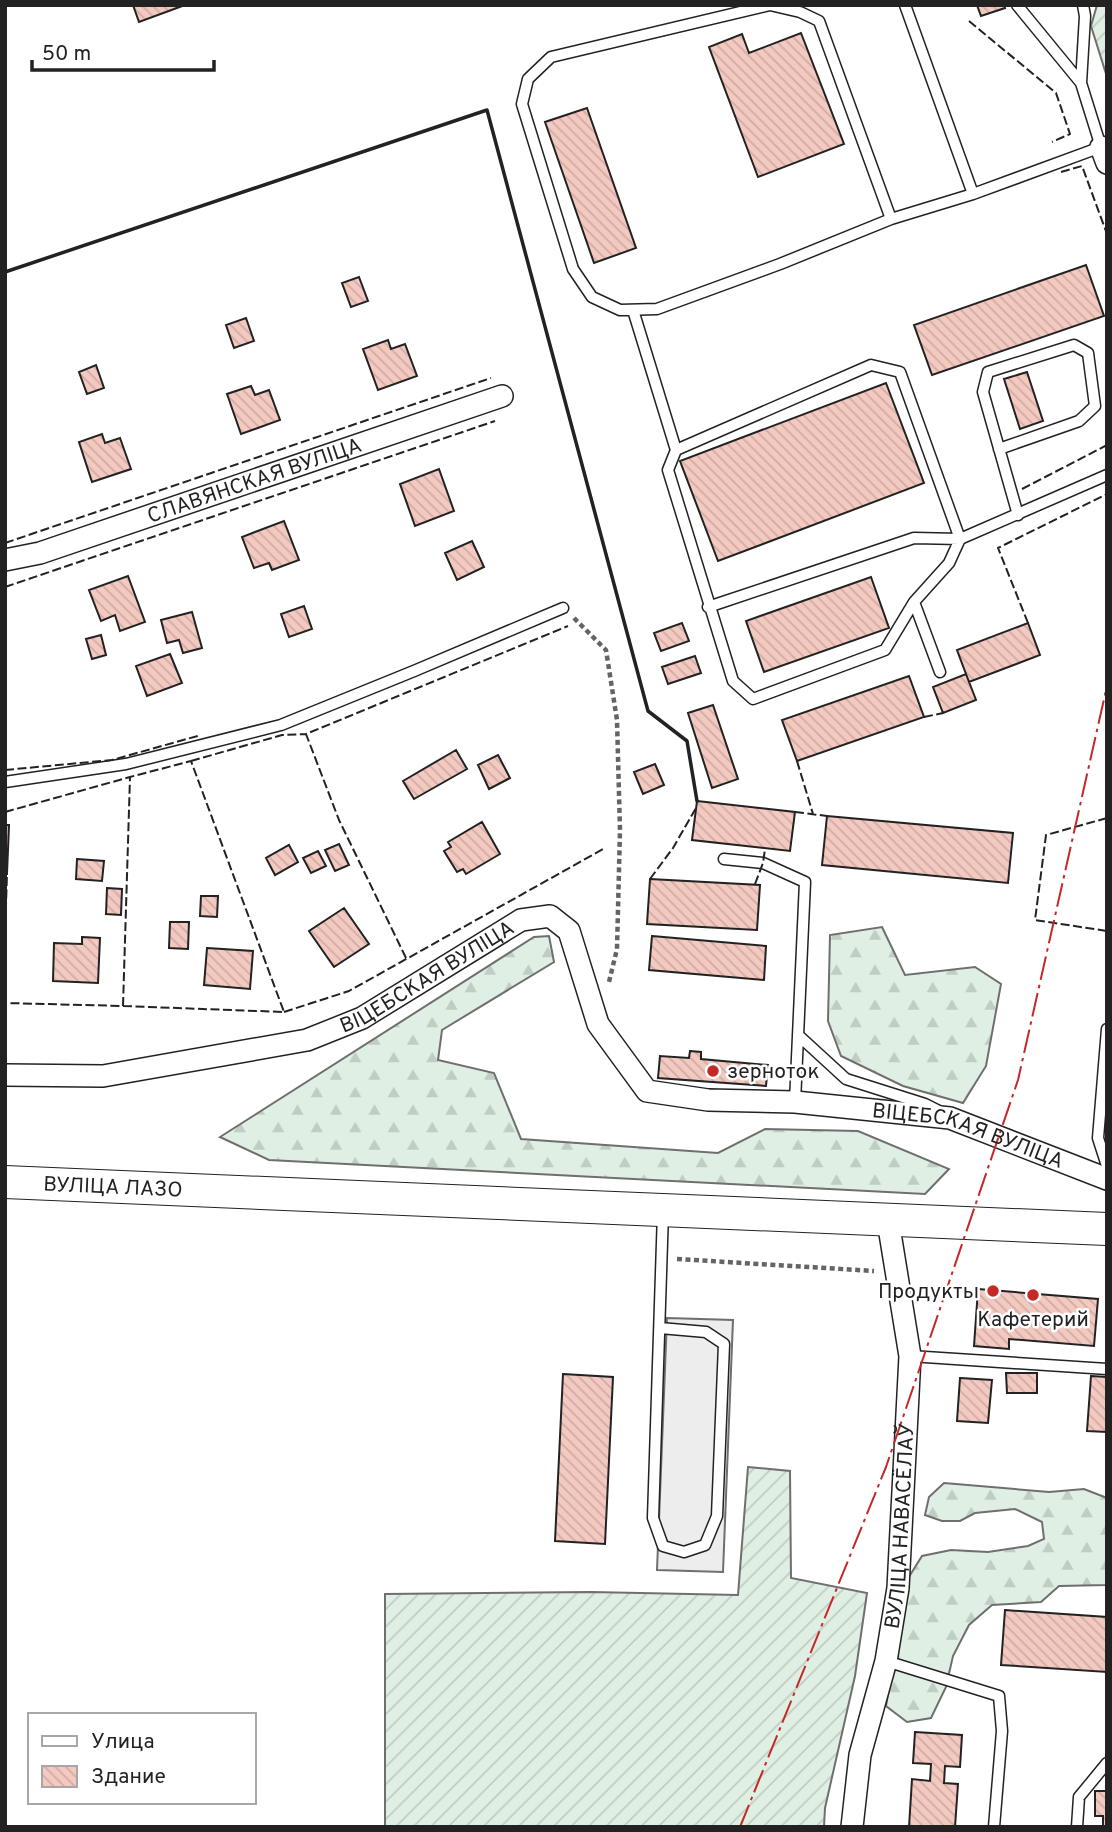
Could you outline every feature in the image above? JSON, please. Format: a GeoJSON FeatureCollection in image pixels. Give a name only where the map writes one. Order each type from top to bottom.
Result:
{"type":"FeatureCollection","features":[{"type":"Feature","properties":{"kind":"main road","name":"ВУЛІЦА ЛАЗО"},"geometry":{"type":"LineString","coordinates":[[5,1182],[1107,1229]]}},
{"type":"Feature","properties":{"kind":"street","name":"СЛАВЯНСКАЯ ВУЛІЦА"},"geometry":{"type":"LineString","coordinates":[[5,560],[40,553],[502,396]]}},
{"type":"Feature","properties":{"kind":"street","name":"ВІЦЕБСКАЯ ВУЛІЦА"},"geometry":{"type":"LineString","coordinates":[[5,1075],[103,1076],[307,1040],[362,1018],[521,920],[550,916],[569,930],[598,1024],[647,1091],[708,1100],[795,1102],[950,1118],[1107,1179]]}},
{"type":"Feature","properties":{"kind":"street","name":"ВУЛІЦА НАВАСЁЛАЎ"},"geometry":{"type":"LineString","coordinates":[[852,1827],[860,1755],[886,1661],[898,1588],[910,1356],[888,1221]]}},
{"type":"Feature","properties":{"kind":"lane"},"geometry":{"type":"LineString","coordinates":[[891,219],[819,21],[800,12],[770,5],[551,57],[528,79],[522,104],[573,268],[592,297],[620,310],[657,309],[780,264],[891,219],[1104,155],[1081,83],[1085,16],[1083,5]]}},
{"type":"Feature","properties":{"kind":"lane"},"geometry":{"type":"LineString","coordinates":[[905,5],[973,194]]}},
{"type":"Feature","properties":{"kind":"lane"},"geometry":{"type":"LineString","coordinates":[[1017,5],[1081,83]]}},
{"type":"Feature","properties":{"kind":"lane"},"geometry":{"type":"LineString","coordinates":[[633,310],[676,450],[668,470],[708,607],[733,681],[753,699],[885,650],[915,602],[949,563],[960,539],[900,372],[871,365],[676,450]]}},
{"type":"Feature","properties":{"kind":"lane"},"geometry":{"type":"LineString","coordinates":[[999,449],[1079,421],[1095,406],[1088,353],[1074,345],[988,372],[983,392],[999,449],[1018,515]]}},
{"type":"Feature","properties":{"kind":"lane"},"geometry":{"type":"LineString","coordinates":[[708,607],[914,538],[960,539],[1107,475]]}},
{"type":"Feature","properties":{"kind":"lane"},"geometry":{"type":"LineString","coordinates":[[915,602],[940,672]]}},
{"type":"Feature","properties":{"kind":"lane"},"geometry":{"type":"LineString","coordinates":[[5,782],[126,764],[281,724],[563,608]]}},
{"type":"Feature","properties":{"kind":"lane"},"geometry":{"type":"LineString","coordinates":[[724,859],[763,863],[805,882],[795,1102]]}},
{"type":"Feature","properties":{"kind":"lane"},"geometry":{"type":"LineString","coordinates":[[1107,1029],[1098,1138],[1107,1166]]}},
{"type":"Feature","properties":{"kind":"lane"},"geometry":{"type":"LineString","coordinates":[[798,1035],[846,1079],[925,1104],[950,1118]]}},
{"type":"Feature","properties":{"kind":"lane"},"geometry":{"type":"LineString","coordinates":[[660,1328],[706,1332],[724,1344],[717,1516],[705,1545],[684,1552],[663,1546],[653,1518],[663,1210]]}},
{"type":"Feature","properties":{"kind":"lane"},"geometry":{"type":"LineString","coordinates":[[910,1356],[1107,1369]]}},
{"type":"Feature","properties":{"kind":"lane"},"geometry":{"type":"LineString","coordinates":[[886,1661],[999,1696],[1002,1731],[994,1827]]}},
{"type":"Feature","properties":{"kind":"lane"},"geometry":{"type":"LineString","coordinates":[[1077,1827],[1079,1797],[1107,1763]]}},
{"type":"Feature","properties":{"kind":"path"},"geometry":{"type":"LineString","coordinates":[[563,608],[606,650],[617,720],[620,830],[617,950],[598,1024]]}},
{"type":"Feature","properties":{"kind":"path"},"geometry":{"type":"LineString","coordinates":[[662,1258],[897,1272]]}},
{"type":"Feature","properties":{"kind":"green space"},"geometry":{"type":"Polygon","coordinates":[[[1097,5],[1107,5],[1107,77],[1091,26],[1097,5]]]}},
{"type":"Feature","properties":{"kind":"green space"},"geometry":{"type":"Polygon","coordinates":[[[882,927],[905,975],[975,967],[1001,984],[986,1066],[963,1103],[903,1086],[841,1056],[828,1021],[830,935],[882,927]]]}},
{"type":"Feature","properties":{"kind":"green space"},"geometry":{"type":"Polygon","coordinates":[[[549,936],[554,962],[442,1030],[438,1060],[494,1073],[521,1139],[718,1153],[765,1129],[858,1131],[949,1169],[925,1194],[269,1160],[220,1137],[534,937],[549,936]]]}},
{"type":"Feature","properties":{"kind":"green space"},"geometry":{"type":"Polygon","coordinates":[[[748,1467],[790,1471],[791,1578],[867,1593],[855,1676],[825,1808],[824,1827],[385,1827],[385,1594],[591,1592],[738,1595],[748,1467]]]}},
{"type":"Feature","properties":{"kind":"green space"},"geometry":{"type":"Polygon","coordinates":[[[944,1483],[1049,1492],[1084,1489],[1107,1498],[1107,1585],[1059,1586],[1041,1602],[992,1605],[969,1625],[953,1656],[946,1687],[931,1718],[907,1722],[886,1706],[907,1580],[922,1556],[951,1550],[988,1552],[1028,1546],[1044,1539],[1042,1522],[1015,1509],[975,1513],[960,1521],[942,1521],[925,1515],[929,1497],[944,1483]]]}},
{"type":"Feature","properties":{"kind":"shaded area"},"geometry":{"type":"Polygon","coordinates":[[[667,1318],[733,1320],[723,1572],[657,1570],[667,1318]]]}},
{"type":"Feature","properties":{"kind":"building"},"geometry":{"type":"Polygon","coordinates":[[[133,5],[185,5],[139,22],[133,5]]]}},
{"type":"Feature","properties":{"kind":"building"},"geometry":{"type":"Polygon","coordinates":[[[977,5],[1004,5],[1005,8],[981,16],[977,5]]]}},
{"type":"Feature","properties":{"kind":"building"},"geometry":{"type":"Polygon","coordinates":[[[801,33],[844,144],[758,177],[709,47],[742,34],[749,53],[801,33]]]}},
{"type":"Feature","properties":{"kind":"building"},"geometry":{"type":"Polygon","coordinates":[[[587,108],[636,248],[594,263],[545,122],[587,108]]]}},
{"type":"Feature","properties":{"kind":"building"},"geometry":{"type":"Polygon","coordinates":[[[1086,265],[1104,316],[932,375],[914,325],[1086,265]]]}},
{"type":"Feature","properties":{"kind":"building"},"geometry":{"type":"Polygon","coordinates":[[[359,277],[368,301],[351,307],[342,283],[359,277]]]}},
{"type":"Feature","properties":{"kind":"building"},"geometry":{"type":"Polygon","coordinates":[[[246,318],[254,341],[234,348],[226,325],[246,318]]]}},
{"type":"Feature","properties":{"kind":"building"},"geometry":{"type":"Polygon","coordinates":[[[388,340],[391,349],[405,344],[417,376],[378,390],[363,349],[388,340]]]}},
{"type":"Feature","properties":{"kind":"building"},"geometry":{"type":"Polygon","coordinates":[[[96,365],[104,388],[87,394],[79,372],[96,365]]]}},
{"type":"Feature","properties":{"kind":"building"},"geometry":{"type":"Polygon","coordinates":[[[1027,372],[1043,421],[1020,429],[1004,379],[1027,372]]]}},
{"type":"Feature","properties":{"kind":"building"},"geometry":{"type":"Polygon","coordinates":[[[886,383],[924,483],[718,561],[680,461],[886,383]]]}},
{"type":"Feature","properties":{"kind":"building"},"geometry":{"type":"Polygon","coordinates":[[[251,386],[255,395],[269,390],[280,420],[241,434],[227,394],[251,386]]]}},
{"type":"Feature","properties":{"kind":"building"},"geometry":{"type":"Polygon","coordinates":[[[102,434],[105,443],[120,438],[131,469],[92,482],[79,442],[102,434]]]}},
{"type":"Feature","properties":{"kind":"building"},"geometry":{"type":"Polygon","coordinates":[[[439,469],[454,511],[415,526],[400,484],[439,469]]]}},
{"type":"Feature","properties":{"kind":"building"},"geometry":{"type":"Polygon","coordinates":[[[284,521],[299,560],[272,570],[269,563],[254,568],[242,537],[284,521]]]}},
{"type":"Feature","properties":{"kind":"building"},"geometry":{"type":"Polygon","coordinates":[[[472,541],[484,567],[457,580],[445,553],[472,541]]]}},
{"type":"Feature","properties":{"kind":"building"},"geometry":{"type":"Polygon","coordinates":[[[128,576],[145,622],[120,631],[115,615],[101,621],[89,590],[128,576]]]}},
{"type":"Feature","properties":{"kind":"building"},"geometry":{"type":"Polygon","coordinates":[[[871,577],[889,628],[764,672],[746,621],[871,577]]]}},
{"type":"Feature","properties":{"kind":"building"},"geometry":{"type":"Polygon","coordinates":[[[304,606],[312,629],[289,637],[281,614],[304,606]]]}},
{"type":"Feature","properties":{"kind":"building"},"geometry":{"type":"Polygon","coordinates":[[[192,612],[202,648],[183,653],[179,640],[167,643],[161,620],[192,612]]]}},
{"type":"Feature","properties":{"kind":"building"},"geometry":{"type":"Polygon","coordinates":[[[682,623],[689,641],[661,651],[654,633],[682,623]]]}},
{"type":"Feature","properties":{"kind":"building"},"geometry":{"type":"Polygon","coordinates":[[[1028,623],[1040,655],[969,682],[957,650],[1028,623]]]}},
{"type":"Feature","properties":{"kind":"building"},"geometry":{"type":"Polygon","coordinates":[[[101,635],[106,655],[92,659],[86,639],[101,635]]]}},
{"type":"Feature","properties":{"kind":"building"},"geometry":{"type":"Polygon","coordinates":[[[170,654],[182,683],[147,696],[136,666],[170,654]]]}},
{"type":"Feature","properties":{"kind":"building"},"geometry":{"type":"Polygon","coordinates":[[[695,656],[701,673],[668,684],[662,667],[695,656]]]}},
{"type":"Feature","properties":{"kind":"building"},"geometry":{"type":"Polygon","coordinates":[[[966,674],[976,700],[943,713],[933,687],[966,674]]]}},
{"type":"Feature","properties":{"kind":"building"},"geometry":{"type":"Polygon","coordinates":[[[909,676],[924,717],[797,761],[782,720],[909,676]]]}},
{"type":"Feature","properties":{"kind":"building"},"geometry":{"type":"Polygon","coordinates":[[[713,705],[738,779],[712,788],[688,713],[713,705]]]}},
{"type":"Feature","properties":{"kind":"building"},"geometry":{"type":"Polygon","coordinates":[[[456,750],[467,769],[414,799],[403,781],[456,750]]]}},
{"type":"Feature","properties":{"kind":"building"},"geometry":{"type":"Polygon","coordinates":[[[498,755],[510,778],[489,789],[478,765],[498,755]]]}},
{"type":"Feature","properties":{"kind":"building"},"geometry":{"type":"Polygon","coordinates":[[[655,764],[664,785],[643,794],[634,772],[655,764]]]}},
{"type":"Feature","properties":{"kind":"building"},"geometry":{"type":"Polygon","coordinates":[[[697,801],[795,812],[790,851],[692,840],[697,801]]]}},
{"type":"Feature","properties":{"kind":"building"},"geometry":{"type":"Polygon","coordinates":[[[827,816],[1013,833],[1008,883],[822,865],[827,816]]]}},
{"type":"Feature","properties":{"kind":"building"},"geometry":{"type":"Polygon","coordinates":[[[482,822],[500,854],[466,874],[463,869],[457,872],[444,851],[451,847],[448,842],[482,822]]]}},
{"type":"Feature","properties":{"kind":"building"},"geometry":{"type":"Polygon","coordinates":[[[5,825],[9,825],[7,874],[5,874],[5,825]]]}},
{"type":"Feature","properties":{"kind":"building"},"geometry":{"type":"Polygon","coordinates":[[[339,844],[349,865],[335,871],[325,850],[339,844]]]}},
{"type":"Feature","properties":{"kind":"building"},"geometry":{"type":"Polygon","coordinates":[[[289,845],[298,862],[275,875],[266,858],[289,845]]]}},
{"type":"Feature","properties":{"kind":"building"},"geometry":{"type":"Polygon","coordinates":[[[318,851],[326,866],[311,873],[303,858],[318,851]]]}},
{"type":"Feature","properties":{"kind":"building"},"geometry":{"type":"Polygon","coordinates":[[[77,859],[104,861],[102,881],[76,879],[77,859]]]}},
{"type":"Feature","properties":{"kind":"building"},"geometry":{"type":"Polygon","coordinates":[[[650,879],[760,885],[757,930],[647,924],[650,879]]]}},
{"type":"Feature","properties":{"kind":"building"},"geometry":{"type":"Polygon","coordinates":[[[107,888],[122,889],[121,915],[106,914],[107,888]]]}},
{"type":"Feature","properties":{"kind":"building"},"geometry":{"type":"Polygon","coordinates":[[[201,896],[218,896],[217,917],[200,916],[201,896]]]}},
{"type":"Feature","properties":{"kind":"building"},"geometry":{"type":"Polygon","coordinates":[[[344,908],[369,944],[334,967],[309,931],[344,908]]]}},
{"type":"Feature","properties":{"kind":"building"},"geometry":{"type":"Polygon","coordinates":[[[170,922],[189,922],[188,949],[169,948],[170,922]]]}},
{"type":"Feature","properties":{"kind":"building"},"geometry":{"type":"Polygon","coordinates":[[[652,936],[766,946],[764,980],[649,970],[652,936]]]}},
{"type":"Feature","properties":{"kind":"building"},"geometry":{"type":"Polygon","coordinates":[[[82,937],[100,938],[98,983],[53,981],[54,943],[82,944],[82,937]]]}},
{"type":"Feature","properties":{"kind":"building"},"geometry":{"type":"Polygon","coordinates":[[[207,948],[253,951],[250,989],[204,985],[207,948]]]}},
{"type":"Feature","properties":{"kind":"building","name":"зерноток"},"geometry":{"type":"Polygon","coordinates":[[[690,1051],[701,1052],[701,1059],[768,1065],[766,1086],[658,1078],[660,1056],[689,1058],[690,1051]]]}},
{"type":"Feature","properties":{"kind":"building"},"geometry":{"type":"Polygon","coordinates":[[[978,1289],[1098,1299],[1094,1346],[1009,1339],[1009,1349],[974,1346],[978,1289]]]}},
{"type":"Feature","properties":{"kind":"building"},"geometry":{"type":"Polygon","coordinates":[[[1006,1373],[1037,1373],[1037,1393],[1007,1393],[1006,1373]]]}},
{"type":"Feature","properties":{"kind":"building"},"geometry":{"type":"Polygon","coordinates":[[[563,1374],[613,1377],[605,1544],[555,1541],[563,1374]]]}},
{"type":"Feature","properties":{"kind":"building"},"geometry":{"type":"Polygon","coordinates":[[[1091,1376],[1107,1377],[1107,1432],[1087,1431],[1091,1376]]]}},
{"type":"Feature","properties":{"kind":"building"},"geometry":{"type":"Polygon","coordinates":[[[960,1378],[992,1380],[988,1423],[957,1421],[960,1378]]]}},
{"type":"Feature","properties":{"kind":"building"},"geometry":{"type":"Polygon","coordinates":[[[1005,1610],[1107,1617],[1107,1672],[1001,1665],[1005,1610]]]}},
{"type":"Feature","properties":{"kind":"building"},"geometry":{"type":"Polygon","coordinates":[[[915,1732],[962,1735],[960,1767],[945,1766],[944,1783],[958,1784],[955,1827],[909,1827],[912,1779],[930,1781],[931,1764],[913,1763],[915,1732]]]}},
{"type":"Feature","properties":{"kind":"building"},"geometry":{"type":"Polygon","coordinates":[[[1095,1791],[1107,1791],[1107,1827],[1103,1827],[1103,1816],[1095,1816],[1095,1791]]]}},
{"type":"Feature","properties":{"kind":"fence"},"geometry":{"type":"LineString","coordinates":[[969,21],[1056,93],[1070,134],[1052,142]]}},
{"type":"Feature","properties":{"kind":"fence"},"geometry":{"type":"LineString","coordinates":[[1061,172],[1082,166],[1107,234]]}},
{"type":"Feature","properties":{"kind":"fence"},"geometry":{"type":"LineString","coordinates":[[5,543],[491,378]]}},
{"type":"Feature","properties":{"kind":"fence"},"geometry":{"type":"LineString","coordinates":[[5,587],[495,421]]}},
{"type":"Feature","properties":{"kind":"fence"},"geometry":{"type":"LineString","coordinates":[[1022,489],[1107,445]]}},
{"type":"Feature","properties":{"kind":"fence"},"geometry":{"type":"LineString","coordinates":[[1028,623],[998,548],[1107,494]]}},
{"type":"Feature","properties":{"kind":"fence"},"geometry":{"type":"LineString","coordinates":[[406,958],[339,820],[306,734],[568,626]]}},
{"type":"Feature","properties":{"kind":"fence"},"geometry":{"type":"LineString","coordinates":[[924,717],[943,713]]}},
{"type":"Feature","properties":{"kind":"fence"},"geometry":{"type":"LineString","coordinates":[[191,761],[282,735],[306,734]]}},
{"type":"Feature","properties":{"kind":"fence"},"geometry":{"type":"LineString","coordinates":[[5,770],[112,760],[201,735]]}},
{"type":"Feature","properties":{"kind":"fence"},"geometry":{"type":"LineString","coordinates":[[123,1006],[284,1012],[191,761],[130,777]]}},
{"type":"Feature","properties":{"kind":"fence"},"geometry":{"type":"LineString","coordinates":[[797,761],[813,814]]}},
{"type":"Feature","properties":{"kind":"fence"},"geometry":{"type":"LineString","coordinates":[[5,812],[130,777],[123,1006],[5,1003]]}},
{"type":"Feature","properties":{"kind":"fence"},"geometry":{"type":"LineString","coordinates":[[650,879],[673,848],[696,808]]}},
{"type":"Feature","properties":{"kind":"fence"},"geometry":{"type":"LineString","coordinates":[[795,812],[827,816]]}},
{"type":"Feature","properties":{"kind":"fence"},"geometry":{"type":"LineString","coordinates":[[1107,818],[1046,835],[1035,920],[1107,931]]}},
{"type":"Feature","properties":{"kind":"fence"},"geometry":{"type":"LineString","coordinates":[[284,1012],[349,991],[605,848]]}},
{"type":"Feature","properties":{"kind":"fence"},"geometry":{"type":"LineString","coordinates":[[755,884],[765,849]]}},
{"type":"Feature","properties":{"kind":"fence"},"geometry":{"type":"LineString","coordinates":[[5,936],[7,874]]}},
{"type":"Feature","properties":{"kind":"wall"},"geometry":{"type":"LineString","coordinates":[[5,272],[487,110],[648,711],[687,741],[697,801]]}},
{"type":"Feature","properties":{"kind":"power"},"geometry":{"type":"LineString","coordinates":[[740,1827],[886,1467],[1018,1080],[1107,686]]}},
{"type":"Feature","properties":{"kind":"place","name":"зерноток"},"geometry":{"type":"Point","coordinates":[713,1071]}},
{"type":"Feature","properties":{"kind":"place","name":"Продукты"},"geometry":{"type":"Point","coordinates":[993,1291]}},
{"type":"Feature","properties":{"kind":"place","name":"Кафетерий"},"geometry":{"type":"Point","coordinates":[1033,1295]}}]}
